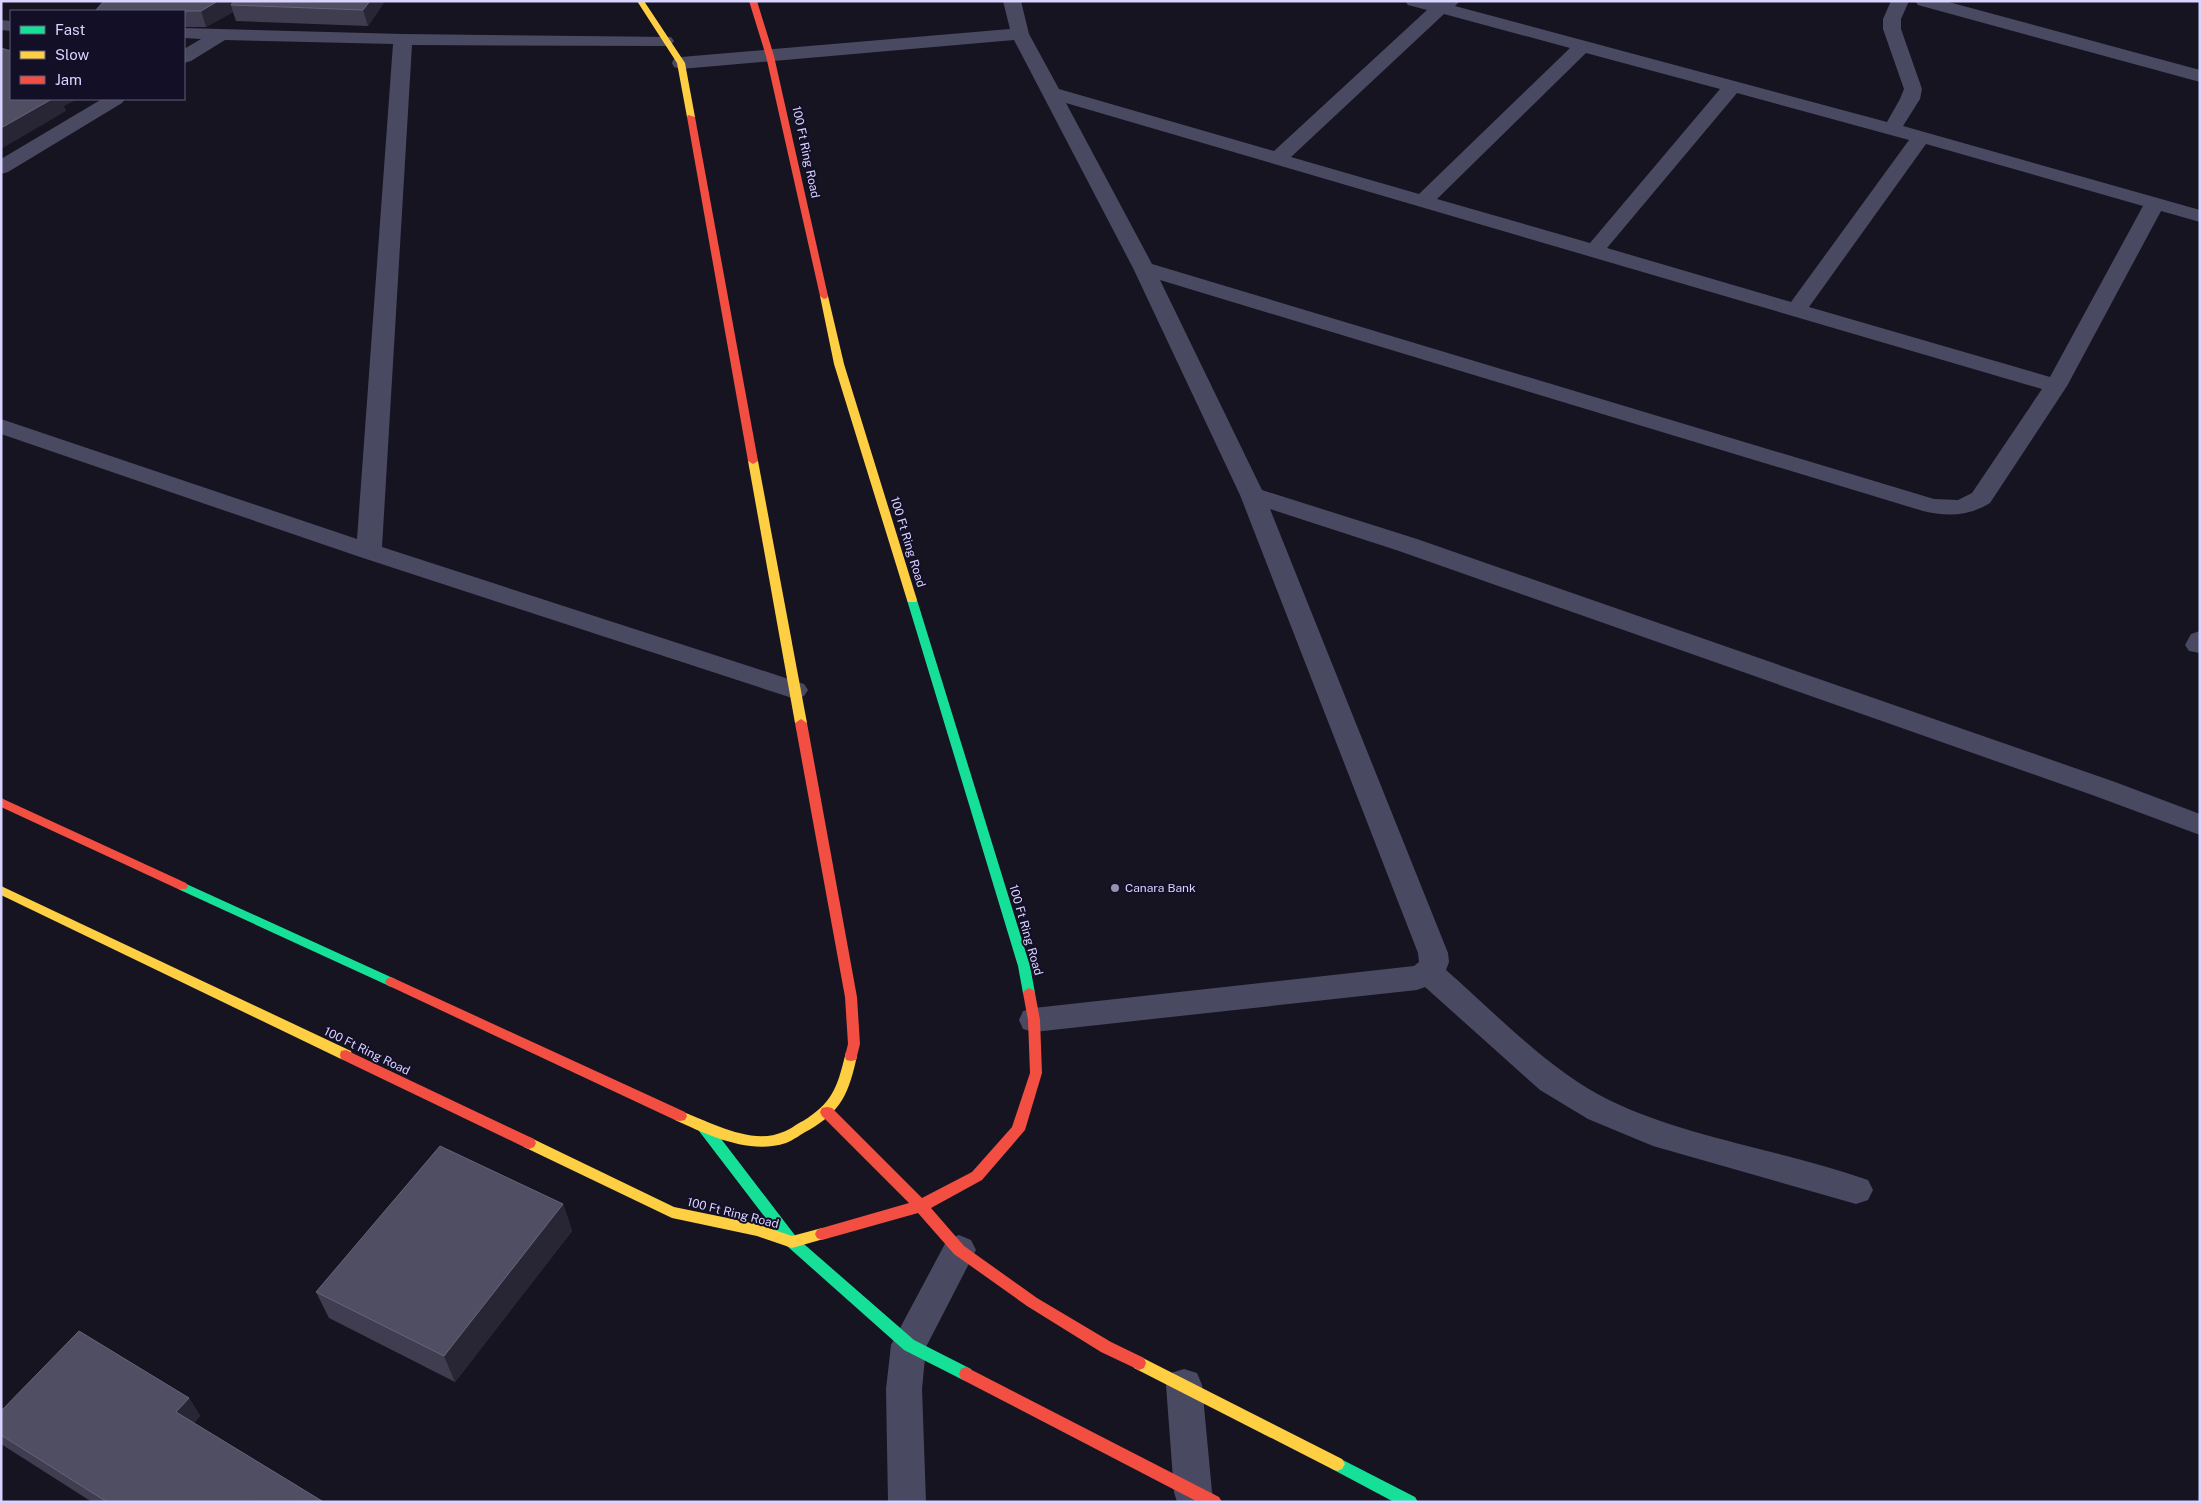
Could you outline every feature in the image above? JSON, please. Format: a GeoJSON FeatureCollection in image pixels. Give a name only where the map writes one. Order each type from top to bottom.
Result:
{"type":"FeatureCollection","features":[{"type":"Feature","properties":{"kind":"main road"},"geometry":{"type":"LineString","coordinates":[[1,802],[704,1128],[755,1141],[784,1138],[827,1112],[844,1088],[854,1044],[851,997],[682,63],[665,41],[640,1]]}},
{"type":"Feature","properties":{"kind":"main road","name":"100 Ft Ring Road"},"geometry":{"type":"LineString","coordinates":[[1,890],[672,1212],[757,1230],[792,1242],[920,1206],[977,1176],[1018,1130],[1036,1073],[1034,1020],[1024,966],[839,364],[770,56],[753,1]]}},
{"type":"Feature","properties":{"kind":"main road"},"geometry":{"type":"LineString","coordinates":[[827,1112],[920,1206],[959,1250],[1032,1302],[1106,1347],[1184,1385],[1410,1502]]}},
{"type":"Feature","properties":{"kind":"main road"},"geometry":{"type":"LineString","coordinates":[[704,1128],[792,1242],[909,1345],[1201,1499]]}},
{"type":"Feature","properties":{"kind":"street"},"geometry":{"type":"LineString","coordinates":[[1012,1],[1020,34],[1144,268],[1252,495],[1433,953],[1434,962],[1429,973],[1417,978],[1034,1020]]}},
{"type":"Feature","properties":{"kind":"street"},"geometry":{"type":"LineString","coordinates":[[1414,1],[1445,5],[1583,46],[1921,136],[2200,216]]}},
{"type":"Feature","properties":{"kind":"street"},"geometry":{"type":"LineString","coordinates":[[1892,129],[1910,99],[1913,89],[1892,29],[1892,19],[1900,1]]}},
{"type":"Feature","properties":{"kind":"street"},"geometry":{"type":"LineString","coordinates":[[1924,1],[2200,76]]}},
{"type":"Feature","properties":{"kind":"street"},"geometry":{"type":"LineString","coordinates":[[1278,158],[1445,5]]}},
{"type":"Feature","properties":{"kind":"street"},"geometry":{"type":"LineString","coordinates":[[185,33],[402,39],[665,41]]}},
{"type":"Feature","properties":{"kind":"street"},"geometry":{"type":"LineString","coordinates":[[185,56],[220,34]]}},
{"type":"Feature","properties":{"kind":"street"},"geometry":{"type":"LineString","coordinates":[[682,63],[1020,34]]}},
{"type":"Feature","properties":{"kind":"street"},"geometry":{"type":"LineString","coordinates":[[369,551],[402,39]]}},
{"type":"Feature","properties":{"kind":"street"},"geometry":{"type":"LineString","coordinates":[[1424,200],[1583,46]]}},
{"type":"Feature","properties":{"kind":"street"},"geometry":{"type":"LineString","coordinates":[[1594,250],[1733,86]]}},
{"type":"Feature","properties":{"kind":"street"},"geometry":{"type":"LineString","coordinates":[[1052,93],[2056,386]]}},
{"type":"Feature","properties":{"kind":"street"},"geometry":{"type":"LineString","coordinates":[[1,168],[113,100]]}},
{"type":"Feature","properties":{"kind":"street"},"geometry":{"type":"LineString","coordinates":[[1796,310],[1921,136]]}},
{"type":"Feature","properties":{"kind":"street"},"geometry":{"type":"LineString","coordinates":[[1144,268],[1932,506],[1950,509],[1968,507],[1981,498],[2056,386],[2155,204]]}},
{"type":"Feature","properties":{"kind":"street"},"geometry":{"type":"LineString","coordinates":[[1,426],[369,551],[795,690]]}},
{"type":"Feature","properties":{"kind":"street"},"geometry":{"type":"LineString","coordinates":[[1252,495],[1408,545],[2105,789],[2200,825]]}},
{"type":"Feature","properties":{"kind":"street"},"geometry":{"type":"LineString","coordinates":[[1429,973],[1551,1081],[1599,1110],[1653,1132],[1856,1190]]}},
{"type":"Feature","properties":{"kind":"street"},"geometry":{"type":"LineString","coordinates":[[907,1502],[904,1389],[909,1345],[959,1250]]}},
{"type":"Feature","properties":{"kind":"street"},"geometry":{"type":"LineString","coordinates":[[1184,1385],[1201,1499]]}},
{"type":"Feature","properties":{"kind":"building"},"geometry":{"type":"Polygon","coordinates":[[[104,1],[218,1],[201,11],[96,10],[104,1]]]}},
{"type":"Feature","properties":{"kind":"building"},"geometry":{"type":"Polygon","coordinates":[[[234,1],[370,1],[363,10],[231,5],[234,1]]]}},
{"type":"Feature","properties":{"kind":"building"},"geometry":{"type":"Polygon","coordinates":[[[1,48],[10,51],[10,100],[50,100],[1,128],[1,48]]]}},
{"type":"Feature","properties":{"kind":"building"},"geometry":{"type":"Polygon","coordinates":[[[440,1146],[563,1204],[444,1356],[316,1292],[440,1146]]]}},
{"type":"Feature","properties":{"kind":"building"},"geometry":{"type":"Polygon","coordinates":[[[79,1331],[189,1398],[176,1412],[322,1501],[107,1502],[1,1435],[1,1411],[79,1331]]]}},
{"type":"Feature","properties":{"kind":"traffic: fast"},"geometry":{"type":"LineString","coordinates":[[912,600],[1024,966],[1029,993]]}},
{"type":"Feature","properties":{"kind":"traffic: fast"},"geometry":{"type":"LineString","coordinates":[[182,886],[391,982]]}},
{"type":"Feature","properties":{"kind":"traffic: fast"},"geometry":{"type":"LineString","coordinates":[[704,1127],[792,1242],[909,1345],[966,1374]]}},
{"type":"Feature","properties":{"kind":"traffic: fast"},"geometry":{"type":"LineString","coordinates":[[1337,1464],[1410,1502]]}},
{"type":"Feature","properties":{"kind":"traffic: slow"},"geometry":{"type":"LineString","coordinates":[[640,1],[681,63],[691,117]]}},
{"type":"Feature","properties":{"kind":"traffic: slow"},"geometry":{"type":"LineString","coordinates":[[824,296],[839,364],[912,600]]}},
{"type":"Feature","properties":{"kind":"traffic: slow"},"geometry":{"type":"LineString","coordinates":[[753,461],[801,723]]}},
{"type":"Feature","properties":{"kind":"traffic: slow"},"geometry":{"type":"LineString","coordinates":[[1,890],[346,1055]]}},
{"type":"Feature","properties":{"kind":"traffic: slow"},"geometry":{"type":"LineString","coordinates":[[680,1116],[718,1132],[746,1139],[772,1141],[784,1138],[819,1117],[834,1103],[843,1088],[851,1056]]}},
{"type":"Feature","properties":{"kind":"traffic: slow"},"geometry":{"type":"LineString","coordinates":[[529,1143],[672,1212],[757,1230],[792,1242],[822,1234]]}},
{"type":"Feature","properties":{"kind":"traffic: slow"},"geometry":{"type":"LineString","coordinates":[[1139,1363],[1337,1464]]}},
{"type":"Feature","properties":{"kind":"traffic: jam"},"geometry":{"type":"LineString","coordinates":[[753,1],[770,56],[824,296]]}},
{"type":"Feature","properties":{"kind":"traffic: jam"},"geometry":{"type":"LineString","coordinates":[[691,117],[753,461]]}},
{"type":"Feature","properties":{"kind":"traffic: jam"},"geometry":{"type":"LineString","coordinates":[[801,723],[851,997],[854,1044],[851,1056]]}},
{"type":"Feature","properties":{"kind":"traffic: jam"},"geometry":{"type":"LineString","coordinates":[[1,802],[182,886]]}},
{"type":"Feature","properties":{"kind":"traffic: jam"},"geometry":{"type":"LineString","coordinates":[[391,982],[680,1116]]}},
{"type":"Feature","properties":{"kind":"traffic: jam"},"geometry":{"type":"LineString","coordinates":[[822,1234],[921,1206],[977,1176],[1018,1130],[1036,1073],[1034,1020],[1029,993]]}},
{"type":"Feature","properties":{"kind":"traffic: jam"},"geometry":{"type":"LineString","coordinates":[[346,1055],[529,1143]]}},
{"type":"Feature","properties":{"kind":"traffic: jam"},"geometry":{"type":"LineString","coordinates":[[827,1112],[921,1206],[959,1250],[1032,1302],[1106,1347],[1139,1363]]}},
{"type":"Feature","properties":{"kind":"traffic: jam"},"geometry":{"type":"LineString","coordinates":[[966,1374],[1214,1502]]}},
{"type":"Feature","properties":{"kind":"place","name":"Canara Bank"},"geometry":{"type":"Point","coordinates":[1115,888]}}]}
